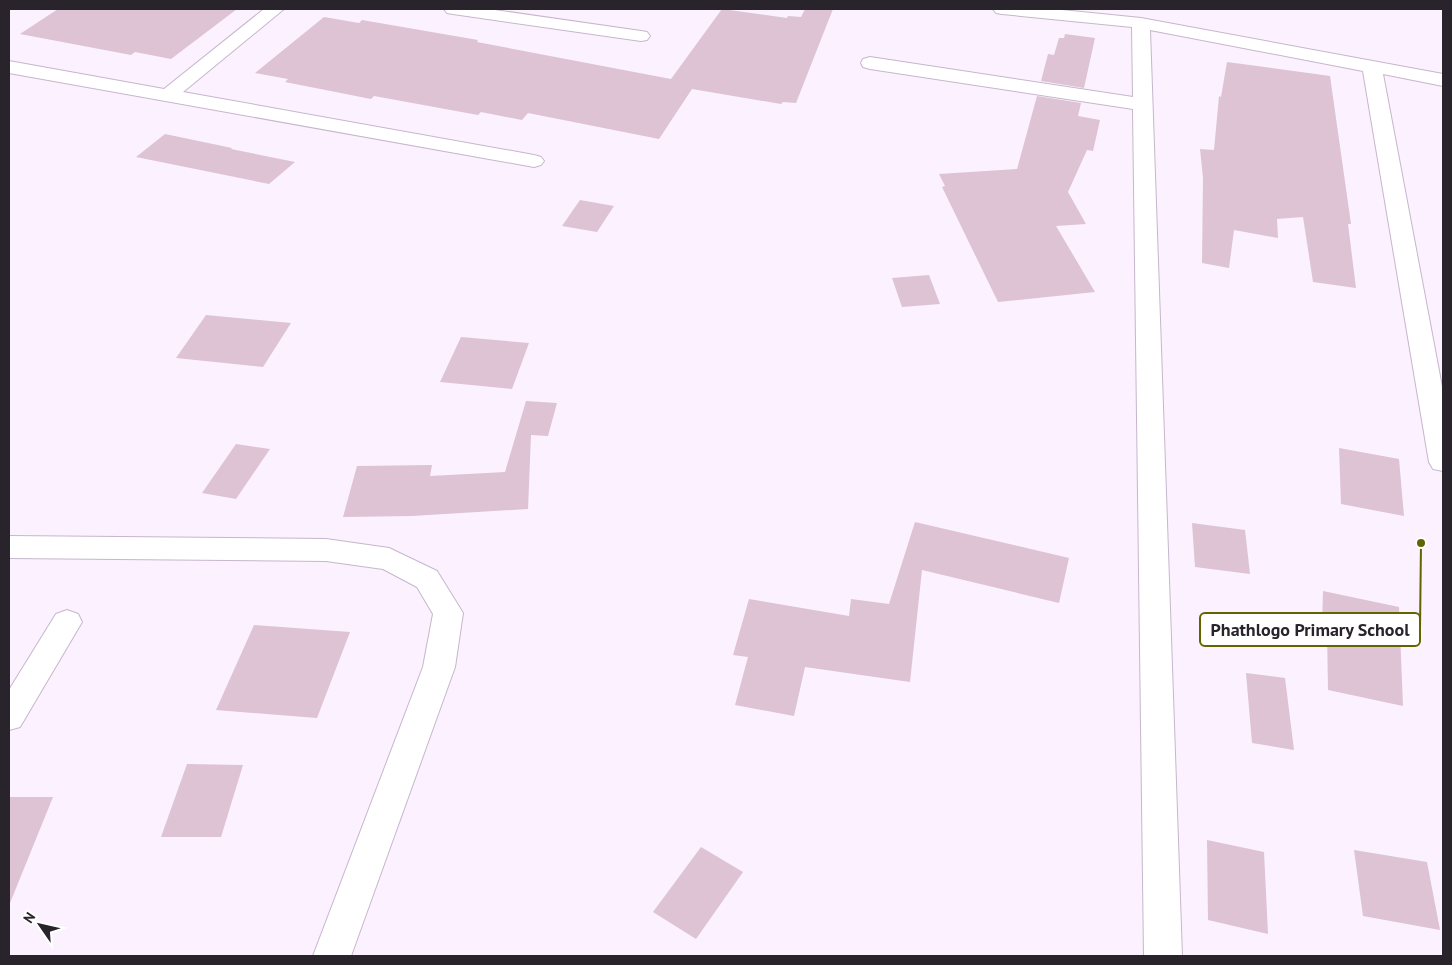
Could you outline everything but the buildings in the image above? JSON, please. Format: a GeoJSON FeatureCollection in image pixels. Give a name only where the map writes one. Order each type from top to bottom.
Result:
{"type":"FeatureCollection","features":[{"type":"Feature","properties":{"kind":"street"},"geometry":{"type":"LineString","coordinates":[[167,96],[275,9]]}},
{"type":"Feature","properties":{"kind":"street"},"geometry":{"type":"LineString","coordinates":[[453,9],[641,36]]}},
{"type":"Feature","properties":{"kind":"street"},"geometry":{"type":"LineString","coordinates":[[1002,9],[1141,23],[1443,80]]}},
{"type":"Feature","properties":{"kind":"street"},"geometry":{"type":"LineString","coordinates":[[1141,23],[1163,956]]}},
{"type":"Feature","properties":{"kind":"street"},"geometry":{"type":"LineString","coordinates":[[870,63],[1144,105]]}},
{"type":"Feature","properties":{"kind":"street"},"geometry":{"type":"LineString","coordinates":[[9,66],[534,161]]}},
{"type":"Feature","properties":{"kind":"street"},"geometry":{"type":"LineString","coordinates":[[1372,66],[1443,462]]}},
{"type":"Feature","properties":{"kind":"street"},"geometry":{"type":"LineString","coordinates":[[9,548],[326,550],[389,559],[427,579],[448,613],[439,667],[332,956]]}},
{"type":"Feature","properties":{"kind":"street"},"geometry":{"type":"LineString","coordinates":[[9,717],[67,622]]}},
{"type":"Feature","properties":{"kind":"place","name":"Phathlogo Primary School"},"geometry":{"type":"Point","coordinates":[1421,543]}}]}
